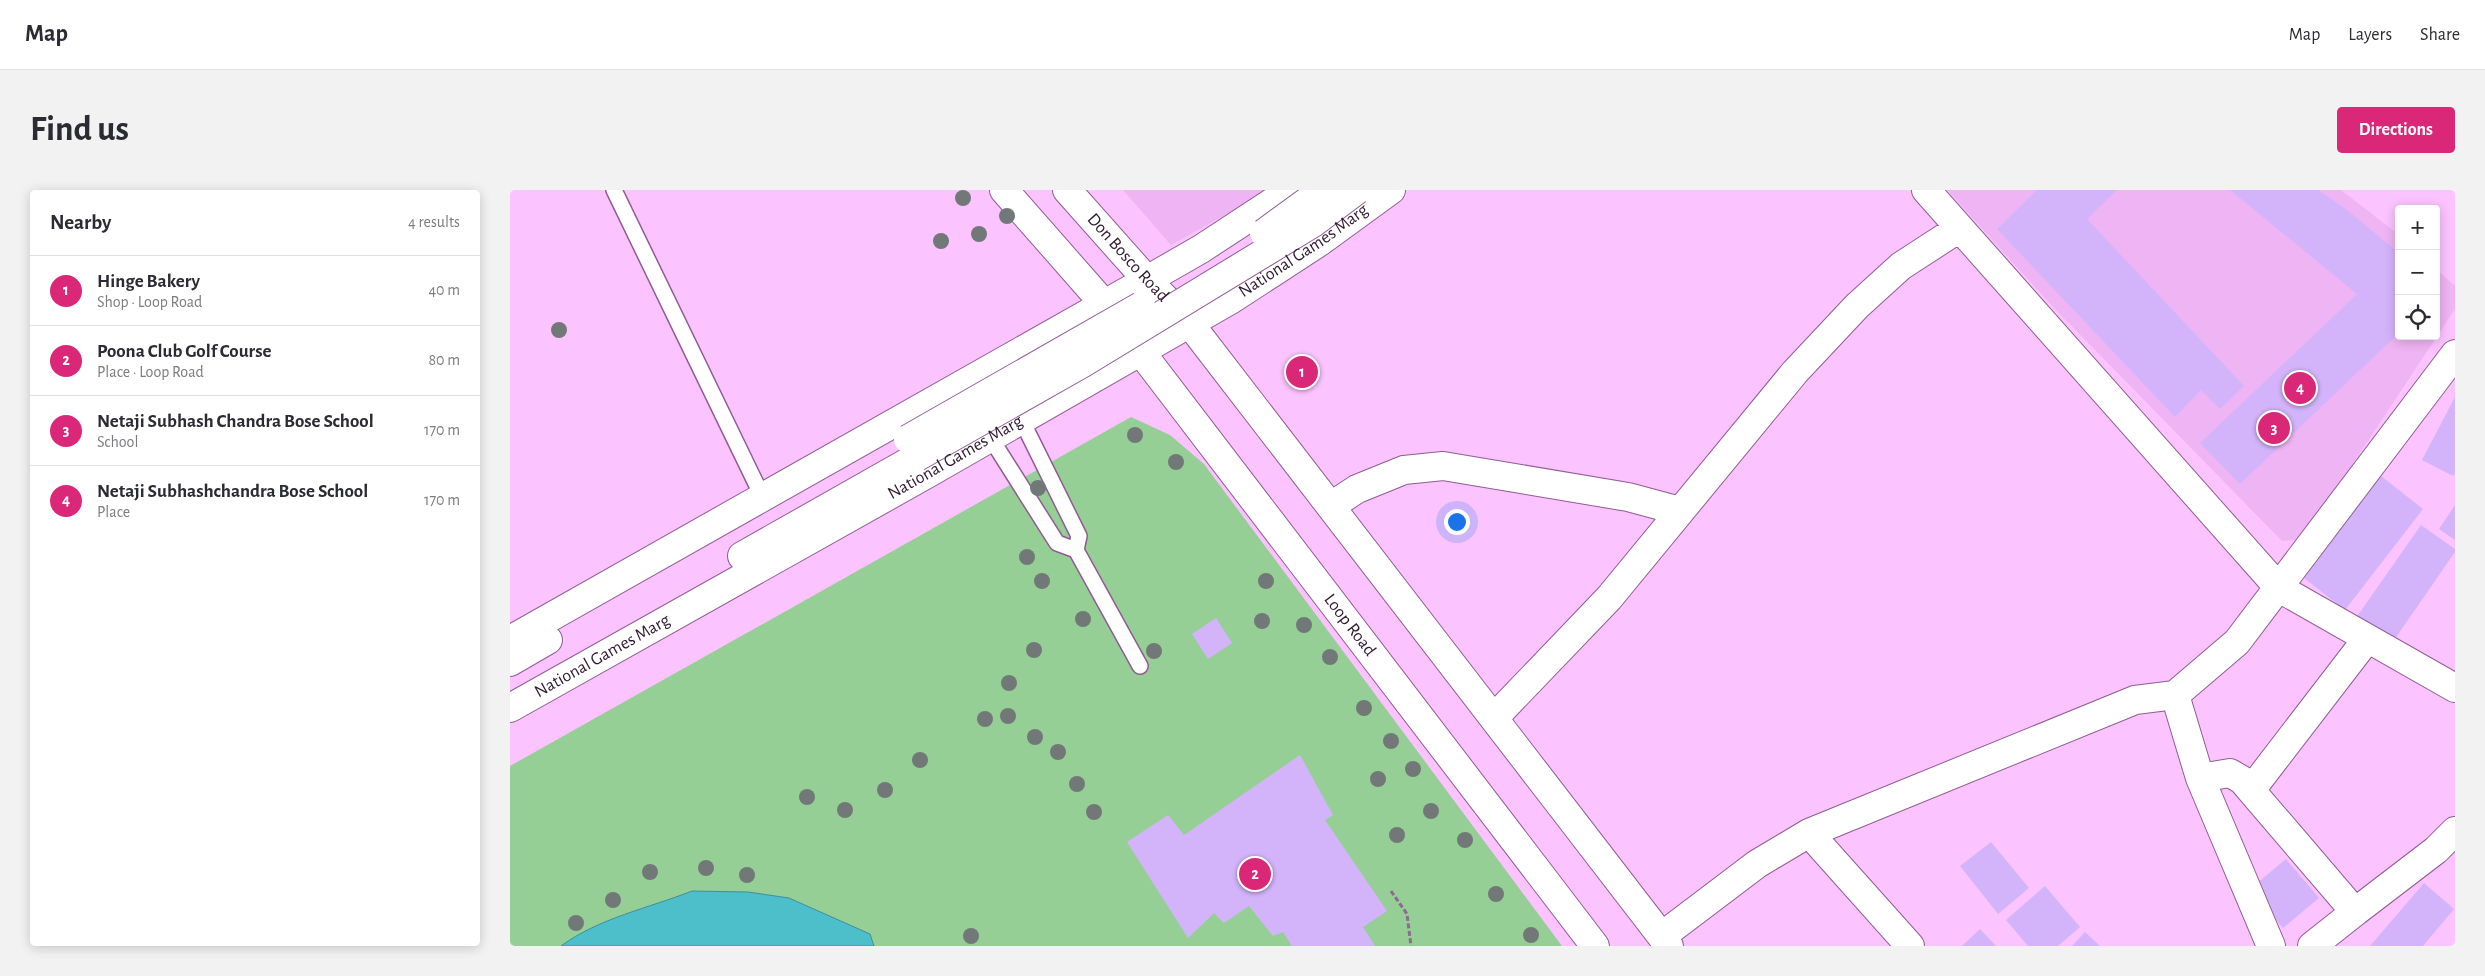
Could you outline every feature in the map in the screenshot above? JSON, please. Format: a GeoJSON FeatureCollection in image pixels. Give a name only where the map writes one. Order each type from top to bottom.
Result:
{"type":"FeatureCollection","features":[{"type":"Feature","properties":{"kind":"main road"},"geometry":{"type":"LineString","coordinates":[[1004,190],[1105,305]]}},
{"type":"Feature","properties":{"kind":"main road","name":"Don Bosco Road"},"geometry":{"type":"LineString","coordinates":[[1067,190],[1147,280],[1190,324]]}},
{"type":"Feature","properties":{"kind":"main road"},"geometry":{"type":"LineString","coordinates":[[510,687],[912,448],[1202,271],[1280,222],[1323,190]]}},
{"type":"Feature","properties":{"kind":"main road"},"geometry":{"type":"LineString","coordinates":[[510,662],[912,448],[1083,363],[1313,223],[1357,190]]}},
{"type":"Feature","properties":{"kind":"main road","name":"National Games Marg"},"geometry":{"type":"LineString","coordinates":[[510,708],[1232,300],[1321,241],[1390,190]]}},
{"type":"Feature","properties":{"kind":"main road"},"geometry":{"type":"LineString","coordinates":[[1926,190],[1958,229],[2278,588],[2455,688]]}},
{"type":"Feature","properties":{"kind":"main road"},"geometry":{"type":"LineString","coordinates":[[513,632],[763,498],[1105,305],[1201,249],[1287,192],[1321,241]]}},
{"type":"Feature","properties":{"kind":"main road"},"geometry":{"type":"LineString","coordinates":[[1494,718],[1609,598],[1795,372],[1857,306],[1901,266],[1958,229]]}},
{"type":"Feature","properties":{"kind":"main road","name":"Loop Road"},"geometry":{"type":"LineString","coordinates":[[1105,305],[1595,946]]}},
{"type":"Feature","properties":{"kind":"main road"},"geometry":{"type":"LineString","coordinates":[[1190,324],[1665,941],[1757,864],[1809,833],[2135,700],[2175,695],[2238,642],[2455,354]]}},
{"type":"Feature","properties":{"kind":"main road"},"geometry":{"type":"LineString","coordinates":[[1331,506],[1357,489],[1404,470],[1443,466],[1628,497],[1680,511]]}},
{"type":"Feature","properties":{"kind":"main road"},"geometry":{"type":"LineString","coordinates":[[2251,790],[2368,639]]}},
{"type":"Feature","properties":{"kind":"main road"},"geometry":{"type":"LineString","coordinates":[[2175,695],[2200,778],[2270,946]]}},
{"type":"Feature","properties":{"kind":"main road"},"geometry":{"type":"LineString","coordinates":[[2200,778],[2230,773],[2251,790],[2355,912]]}},
{"type":"Feature","properties":{"kind":"main road"},"geometry":{"type":"LineString","coordinates":[[2312,946],[2436,850],[2455,831]]}},
{"type":"Feature","properties":{"kind":"main road"},"geometry":{"type":"LineString","coordinates":[[1809,833],[1910,946]]}},
{"type":"Feature","properties":{"kind":"lane"},"geometry":{"type":"LineString","coordinates":[[614,190],[763,498]]}},
{"type":"Feature","properties":{"kind":"lane"},"geometry":{"type":"LineString","coordinates":[[1021,419],[1079,536],[1076,550]]}},
{"type":"Feature","properties":{"kind":"lane"},"geometry":{"type":"LineString","coordinates":[[990,437],[1057,543],[1076,550],[1140,666]]}},
{"type":"Feature","properties":{"kind":"path"},"geometry":{"type":"LineString","coordinates":[[1391,891],[1407,914],[1411,946]]}},
{"type":"Feature","properties":{"kind":"shaded area"},"geometry":{"type":"Polygon","coordinates":[[[1123,190],[1270,190],[1171,245],[1123,190]]]}},
{"type":"Feature","properties":{"kind":"shaded area"},"geometry":{"type":"Polygon","coordinates":[[[1947,190],[2341,190],[2395,232],[2395,340],[2435,340],[2307,533],[2297,540],[2282,541],[2054,308],[1947,190]]]}},
{"type":"Feature","properties":{"kind":"shaded area"},"geometry":{"type":"Polygon","coordinates":[[[2440,273],[2455,286],[2455,309],[2440,332],[2440,273]]]}},
{"type":"Feature","properties":{"kind":"shaded area"},"geometry":{"type":"Polygon","coordinates":[[[1131,417],[1170,435],[1204,464],[1562,946],[510,946],[510,766],[1131,417]]]}},
{"type":"Feature","properties":{"kind":"shaded area"},"geometry":{"type":"Polygon","coordinates":[[[692,891],[748,892],[789,898],[870,934],[874,946],[561,946],[591,928],[692,891]]]}},
{"type":"Feature","properties":{"kind":"building"},"geometry":{"type":"Polygon","coordinates":[[[2037,190],[2117,190],[2087,219],[2244,386],[2220,409],[2201,390],[2175,417],[1997,229],[2037,190]]]}},
{"type":"Feature","properties":{"kind":"building"},"geometry":{"type":"Polygon","coordinates":[[[2230,190],[2318,190],[2347,210],[2395,250],[2395,337],[2240,484],[2200,443],[2357,294],[2230,190]]]}},
{"type":"Feature","properties":{"kind":"building"},"geometry":{"type":"Polygon","coordinates":[[[2455,397],[2455,473],[2453,476],[2422,460],[2455,397]]]}},
{"type":"Feature","properties":{"kind":"building"},"geometry":{"type":"Polygon","coordinates":[[[2381,476],[2423,509],[2345,610],[2304,578],[2381,476]]]}},
{"type":"Feature","properties":{"kind":"building"},"geometry":{"type":"Polygon","coordinates":[[[2455,505],[2455,540],[2439,529],[2455,505]]]}},
{"type":"Feature","properties":{"kind":"building"},"geometry":{"type":"Polygon","coordinates":[[[2421,525],[2455,549],[2455,552],[2392,643],[2356,618],[2421,525]]]}},
{"type":"Feature","properties":{"kind":"building"},"geometry":{"type":"Polygon","coordinates":[[[1216,618],[1232,643],[1208,659],[1192,634],[1216,618]]]}},
{"type":"Feature","properties":{"kind":"building"},"geometry":{"type":"Polygon","coordinates":[[[1300,755],[1333,815],[1325,820],[1387,911],[1363,927],[1375,946],[1292,946],[1283,932],[1273,936],[1249,906],[1224,923],[1214,913],[1188,938],[1127,842],[1168,815],[1184,835],[1300,755]]]}},
{"type":"Feature","properties":{"kind":"building"},"geometry":{"type":"Polygon","coordinates":[[[1991,842],[2029,888],[1998,914],[1960,866],[1991,842]]]}},
{"type":"Feature","properties":{"kind":"building"},"geometry":{"type":"Polygon","coordinates":[[[2286,859],[2319,898],[2283,928],[2250,889],[2286,859]]]}},
{"type":"Feature","properties":{"kind":"building"},"geometry":{"type":"Polygon","coordinates":[[[2424,883],[2454,909],[2423,946],[2370,946],[2424,883]]]}},
{"type":"Feature","properties":{"kind":"building"},"geometry":{"type":"Polygon","coordinates":[[[2045,886],[2080,927],[2058,946],[2028,946],[2006,920],[2045,886]]]}},
{"type":"Feature","properties":{"kind":"building"},"geometry":{"type":"Polygon","coordinates":[[[1980,929],[1996,946],[1962,946],[1980,929]]]}},
{"type":"Feature","properties":{"kind":"building"},"geometry":{"type":"Polygon","coordinates":[[[2085,932],[2100,946],[2072,946],[2085,932]]]}},
{"type":"Feature","properties":{"kind":"place","name":"Hinge Bakery"},"geometry":{"type":"Point","coordinates":[1302,372]}},
{"type":"Feature","properties":{"kind":"place","name":"Netaji Subhashchandra Bose School"},"geometry":{"type":"Point","coordinates":[2300,388]}},
{"type":"Feature","properties":{"kind":"place","name":"Netaji Subhash Chandra Bose School"},"geometry":{"type":"Point","coordinates":[2274,428]}},
{"type":"Feature","properties":{"kind":"place","name":"Poona Club Golf Course"},"geometry":{"type":"Point","coordinates":[1255,874]}}]}
